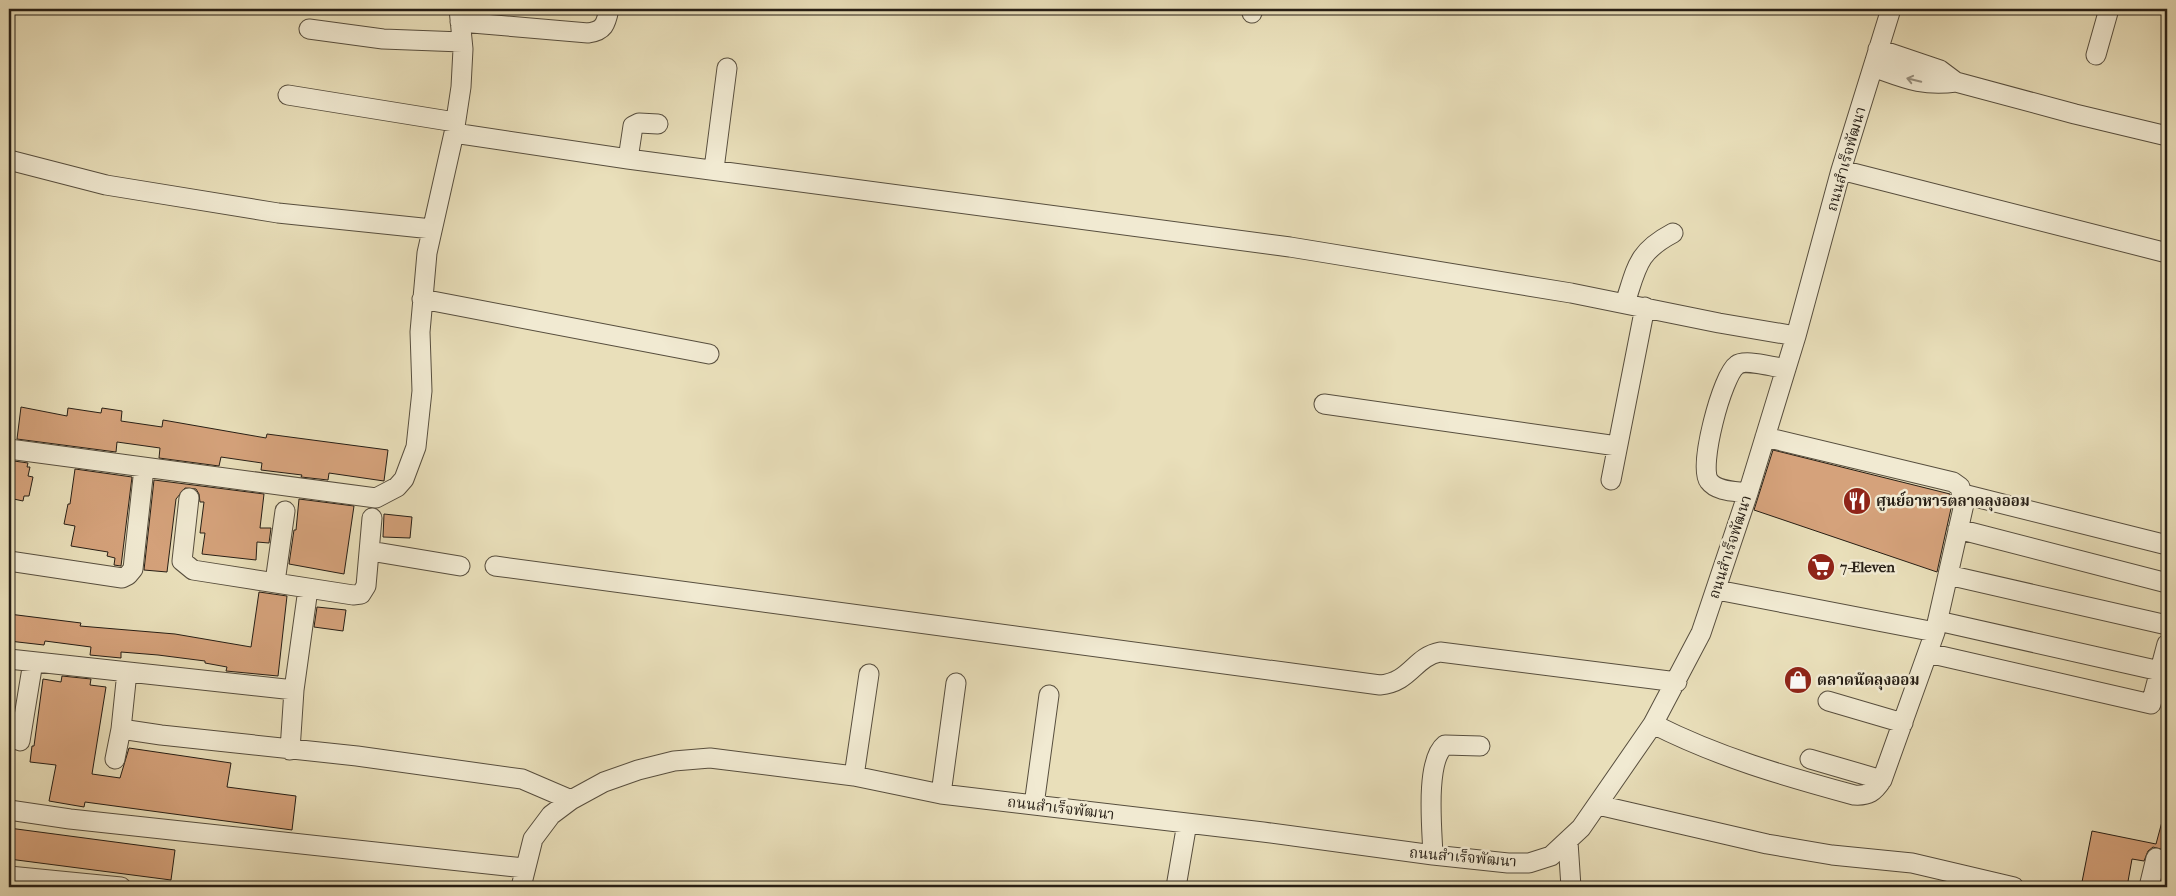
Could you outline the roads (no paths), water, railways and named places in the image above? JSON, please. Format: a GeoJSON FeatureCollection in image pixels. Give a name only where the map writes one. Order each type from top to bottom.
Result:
{"type":"FeatureCollection","features":[{"type":"Feature","properties":{"kind":"street"},"geometry":{"type":"LineString","coordinates":[[9,449],[376,498],[397,487],[411,465],[416,447],[422,384],[420,332],[422,299],[427,253],[454,127],[460,87],[462,42],[460,16],[588,34],[599,31],[606,25],[609,9]]}},
{"type":"Feature","properties":{"kind":"street","name":"ถนนสำเร็จพัฒนา"},"geometry":{"type":"LineString","coordinates":[[521,887],[524,868],[533,839],[550,815],[571,800],[604,782],[674,761],[710,758],[854,776],[941,794],[1433,855],[1508,863],[1529,863],[1551,856],[1581,828],[1653,724],[1677,682],[1701,633],[1717,590],[1765,438],[1796,336],[1841,170],[1891,9]]}},
{"type":"Feature","properties":{"kind":"street"},"geometry":{"type":"LineString","coordinates":[[2096,55],[2109,9]]}},
{"type":"Feature","properties":{"kind":"street"},"geometry":{"type":"LineString","coordinates":[[309,29],[383,39],[462,42]]}},
{"type":"Feature","properties":{"kind":"street"},"geometry":{"type":"LineString","coordinates":[[1876,58],[1913,81],[1935,85],[1956,82],[2167,136]]}},
{"type":"Feature","properties":{"kind":"street"},"geometry":{"type":"LineString","coordinates":[[714,170],[727,68]]}},
{"type":"Feature","properties":{"kind":"street"},"geometry":{"type":"LineString","coordinates":[[288,96],[628,159],[1290,247],[1626,303],[1719,323],[1796,336]]}},
{"type":"Feature","properties":{"kind":"street"},"geometry":{"type":"LineString","coordinates":[[628,159],[633,126],[640,123],[658,124]]}},
{"type":"Feature","properties":{"kind":"street"},"geometry":{"type":"LineString","coordinates":[[9,160],[106,185],[278,213],[432,229]]}},
{"type":"Feature","properties":{"kind":"street"},"geometry":{"type":"LineString","coordinates":[[1841,170],[2167,253]]}},
{"type":"Feature","properties":{"kind":"street"},"geometry":{"type":"LineString","coordinates":[[1626,303],[1638,263],[1648,248],[1673,233]]}},
{"type":"Feature","properties":{"kind":"street"},"geometry":{"type":"LineString","coordinates":[[422,299],[709,354]]}},
{"type":"Feature","properties":{"kind":"street"},"geometry":{"type":"LineString","coordinates":[[1611,480],[1645,307]]}},
{"type":"Feature","properties":{"kind":"street"},"geometry":{"type":"LineString","coordinates":[[1748,493],[1719,488],[1710,483],[1705,476],[1710,437],[1722,390],[1737,364],[1744,362],[1786,369]]}},
{"type":"Feature","properties":{"kind":"street"},"geometry":{"type":"LineString","coordinates":[[1324,404],[1617,446]]}},
{"type":"Feature","properties":{"kind":"street"},"geometry":{"type":"LineString","coordinates":[[1653,724],[1696,746],[1730,759],[1854,795],[1866,796],[1874,791],[1882,780],[1936,626],[1964,504],[1963,494],[1960,487],[1953,482],[1765,438]]}},
{"type":"Feature","properties":{"kind":"street"},"geometry":{"type":"LineString","coordinates":[[9,561],[122,578],[128,575],[133,569],[144,468]]}},
{"type":"Feature","properties":{"kind":"street"},"geometry":{"type":"LineString","coordinates":[[1963,494],[2167,545]]}},
{"type":"Feature","properties":{"kind":"street"},"geometry":{"type":"LineString","coordinates":[[189,498],[182,561],[194,570],[353,595],[361,594],[366,586],[372,518]]}},
{"type":"Feature","properties":{"kind":"street"},"geometry":{"type":"LineString","coordinates":[[275,582],[285,511]]}},
{"type":"Feature","properties":{"kind":"street"},"geometry":{"type":"LineString","coordinates":[[1958,529],[2167,583]]}},
{"type":"Feature","properties":{"kind":"street"},"geometry":{"type":"LineString","coordinates":[[370,551],[460,566]]}},
{"type":"Feature","properties":{"kind":"street"},"geometry":{"type":"LineString","coordinates":[[495,566],[1380,685],[1394,684],[1432,654],[1440,652],[1677,682]]}},
{"type":"Feature","properties":{"kind":"street"},"geometry":{"type":"LineString","coordinates":[[1948,575],[2167,625]]}},
{"type":"Feature","properties":{"kind":"street"},"geometry":{"type":"LineString","coordinates":[[290,750],[294,690],[308,589]]}},
{"type":"Feature","properties":{"kind":"street"},"geometry":{"type":"LineString","coordinates":[[1717,590],[1936,626],[2160,671]]}},
{"type":"Feature","properties":{"kind":"street"},"geometry":{"type":"LineString","coordinates":[[1928,653],[2151,704],[2167,644]]}},
{"type":"Feature","properties":{"kind":"street"},"geometry":{"type":"LineString","coordinates":[[9,659],[294,690]]}},
{"type":"Feature","properties":{"kind":"street"},"geometry":{"type":"LineString","coordinates":[[20,741],[34,662]]}},
{"type":"Feature","properties":{"kind":"street"},"geometry":{"type":"LineString","coordinates":[[115,758],[121,729],[127,672]]}},
{"type":"Feature","properties":{"kind":"street"},"geometry":{"type":"LineString","coordinates":[[854,776],[869,674]]}},
{"type":"Feature","properties":{"kind":"street"},"geometry":{"type":"LineString","coordinates":[[941,794],[956,683]]}},
{"type":"Feature","properties":{"kind":"street"},"geometry":{"type":"LineString","coordinates":[[1034,805],[1049,695]]}},
{"type":"Feature","properties":{"kind":"street"},"geometry":{"type":"LineString","coordinates":[[1828,701],[1903,723]]}},
{"type":"Feature","properties":{"kind":"street"},"geometry":{"type":"LineString","coordinates":[[121,729],[290,750],[357,756],[522,779],[571,800]]}},
{"type":"Feature","properties":{"kind":"street"},"geometry":{"type":"LineString","coordinates":[[1433,855],[1434,759],[1438,750],[1445,744],[1480,746]]}},
{"type":"Feature","properties":{"kind":"street"},"geometry":{"type":"LineString","coordinates":[[1810,759],[1882,780]]}},
{"type":"Feature","properties":{"kind":"street"},"geometry":{"type":"LineString","coordinates":[[1598,805],[1767,844],[1832,855],[1912,863],[2014,887]]}},
{"type":"Feature","properties":{"kind":"street"},"geometry":{"type":"LineString","coordinates":[[9,810],[90,821],[524,868]]}},
{"type":"Feature","properties":{"kind":"street"},"geometry":{"type":"LineString","coordinates":[[1176,887],[1187,823]]}},
{"type":"Feature","properties":{"kind":"street"},"geometry":{"type":"LineString","coordinates":[[1568,842],[1571,887]]}},
{"type":"Feature","properties":{"kind":"street"},"geometry":{"type":"LineString","coordinates":[[2149,887],[2156,858]]}},
{"type":"Feature","properties":{"kind":"street"},"geometry":{"type":"LineString","coordinates":[[9,876],[121,887]]}},
{"type":"Feature","properties":{"kind":"place","name":"ศูนย์อาหารตลาดลุงออม"},"geometry":{"type":"Point","coordinates":[1857,501]}},
{"type":"Feature","properties":{"kind":"place","name":"7-Eleven"},"geometry":{"type":"Point","coordinates":[1821,567]}},
{"type":"Feature","properties":{"kind":"place","name":"ตลาดนัดลุงออม"},"geometry":{"type":"Point","coordinates":[1798,680]}}]}
